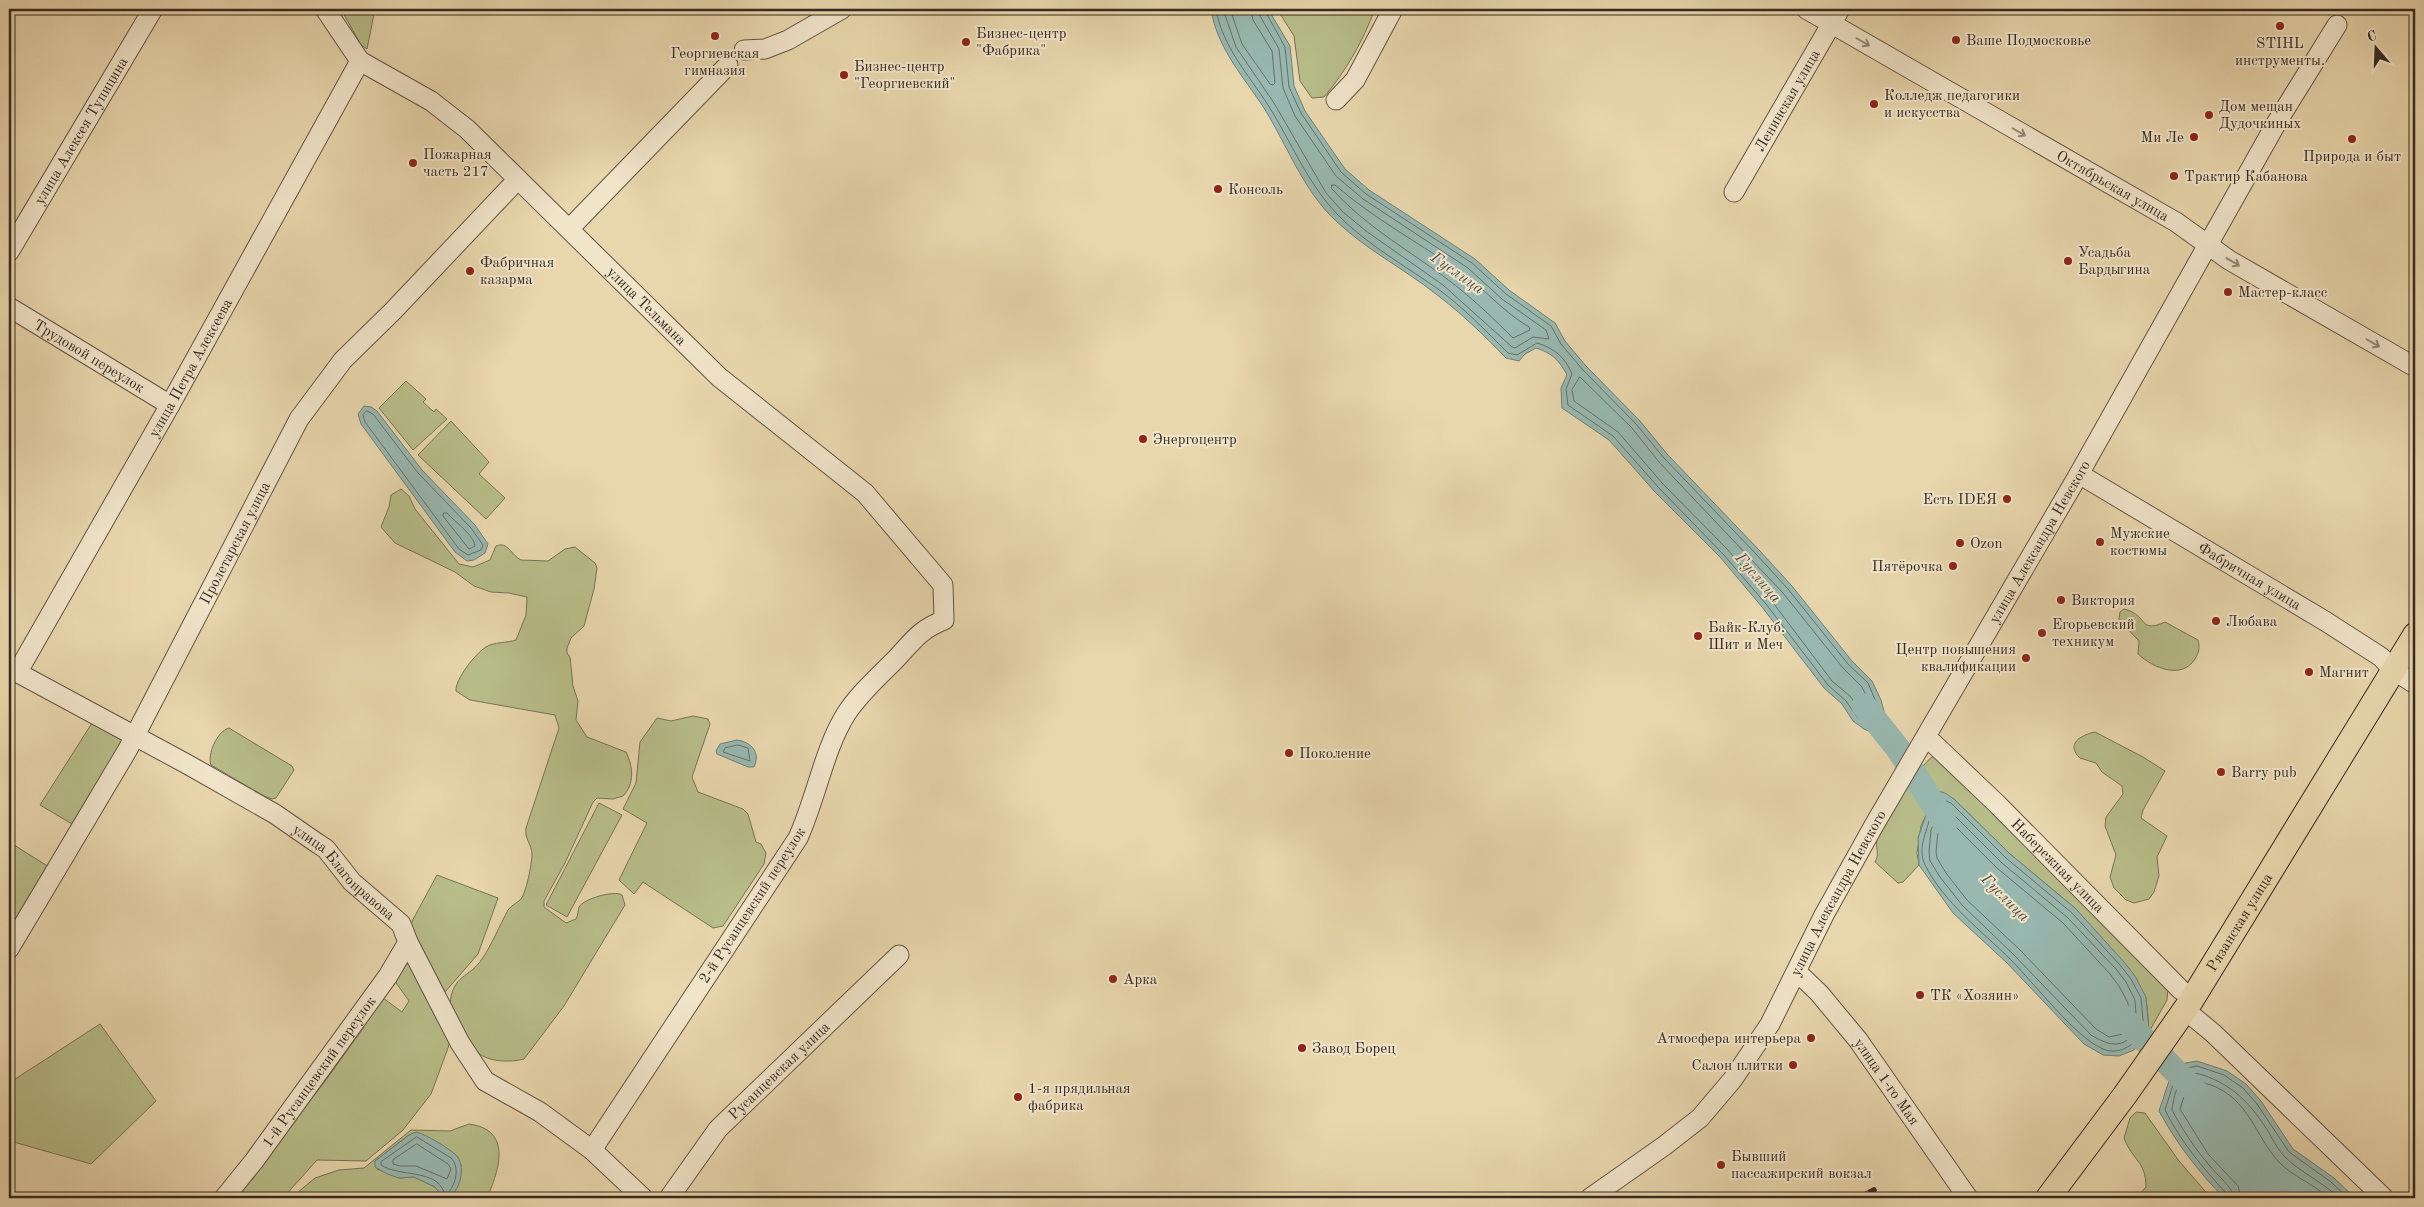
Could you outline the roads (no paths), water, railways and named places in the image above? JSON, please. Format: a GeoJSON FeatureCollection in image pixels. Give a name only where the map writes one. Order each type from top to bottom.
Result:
{"type":"FeatureCollection","features":[{"type":"Feature","properties":{"kind":"main road","name":"Рязанская улица"},"geometry":{"type":"LineString","coordinates":[[2048,1198],[2125,1095],[2332,774],[2415,635]]}},
{"type":"Feature","properties":{"kind":"street","name":"улица Алексея Тупицина"},"geometry":{"type":"LineString","coordinates":[[9,252],[153,9]]}},
{"type":"Feature","properties":{"kind":"street","name":"улица Тельмана"},"geometry":{"type":"LineString","coordinates":[[325,9],[360,60],[431,102],[467,129],[570,228],[719,377],[864,494],[944,585],[944,620]]}},
{"type":"Feature","properties":{"kind":"street"},"geometry":{"type":"LineString","coordinates":[[744,50],[765,49],[788,40],[842,9]]}},
{"type":"Feature","properties":{"kind":"street"},"geometry":{"type":"LineString","coordinates":[[1336,100],[1355,80],[1394,9]]}},
{"type":"Feature","properties":{"kind":"street","name":"Октябрьская улица"},"geometry":{"type":"LineString","coordinates":[[1806,9],[1836,16],[2176,222],[2230,260],[2415,367]]}},
{"type":"Feature","properties":{"kind":"street","name":"Ленинская улица"},"geometry":{"type":"LineString","coordinates":[[1734,192],[1836,16]]}},
{"type":"Feature","properties":{"kind":"street","name":"улица Александра Невского"},"geometry":{"type":"LineString","coordinates":[[1590,1198],[1700,1118],[1733,1079],[1770,1024],[1824,915],[1899,785],[1927,743],[2277,122],[2337,25]]}},
{"type":"Feature","properties":{"kind":"street","name":"улица Петра Алексеева"},"geometry":{"type":"LineString","coordinates":[[13,670],[170,405],[360,60]]}},
{"type":"Feature","properties":{"kind":"street"},"geometry":{"type":"LineString","coordinates":[[570,228],[728,65]]}},
{"type":"Feature","properties":{"kind":"street","name":"Пролетарская улица"},"geometry":{"type":"LineString","coordinates":[[9,949],[134,737],[299,419],[343,360],[393,311],[518,179]]}},
{"type":"Feature","properties":{"kind":"street","name":"Трудовой переулок"},"geometry":{"type":"LineString","coordinates":[[9,307],[170,405]]}},
{"type":"Feature","properties":{"kind":"street","name":"Фабричная улица"},"geometry":{"type":"LineString","coordinates":[[2079,474],[2325,621],[2381,657],[2393,670],[2415,684]]}},
{"type":"Feature","properties":{"kind":"street","name":"2-й Русанцевский переулок"},"geometry":{"type":"LineString","coordinates":[[592,1150],[798,838],[810,814],[834,739],[846,715],[857,699],[925,628],[944,620]]}},
{"type":"Feature","properties":{"kind":"street","name":"улица Благонравова"},"geometry":{"type":"LineString","coordinates":[[13,670],[267,810],[326,849],[352,882],[401,924],[408,942],[460,1043],[485,1081],[540,1112],[592,1150],[643,1198]]}},
{"type":"Feature","properties":{"kind":"street","name":"Набережная улица"},"geometry":{"type":"LineString","coordinates":[[1927,743],[1998,804],[2183,1005],[2384,1198]]}},
{"type":"Feature","properties":{"kind":"street","name":"1-й Русанцевский переулок"},"geometry":{"type":"LineString","coordinates":[[224,1198],[254,1161],[388,976],[408,942]]}},
{"type":"Feature","properties":{"kind":"street","name":"Русанцевская улица"},"geometry":{"type":"LineString","coordinates":[[669,1198],[718,1129],[899,954]]}},
{"type":"Feature","properties":{"kind":"street","name":"улица 1-го Мая"},"geometry":{"type":"LineString","coordinates":[[1797,972],[1819,992],[1858,1040],[1968,1198]]}},
{"type":"Feature","properties":{"kind":"water"},"geometry":{"type":"Polygon","coordinates":[[[1211,9],[1268,9],[1290,46],[1294,86],[1305,111],[1345,169],[1369,190],[1475,259],[1509,290],[1555,323],[1565,341],[1586,366],[1640,421],[1668,455],[1792,586],[1852,661],[1872,681],[1881,700],[1887,722],[1885,738],[1864,729],[1853,721],[1842,704],[1824,688],[1762,607],[1720,557],[1655,492],[1609,440],[1562,408],[1561,388],[1567,375],[1554,358],[1536,348],[1525,354],[1519,361],[1506,358],[1472,324],[1445,301],[1371,249],[1335,220],[1314,195],[1296,167],[1264,108],[1232,61],[1219,36],[1211,9]]]}},
{"type":"Feature","properties":{"kind":"water"},"geometry":{"type":"Polygon","coordinates":[[[364,406],[371,407],[377,411],[422,470],[475,525],[488,544],[485,553],[474,560],[467,561],[455,552],[361,424],[358,414],[364,406]]]}},
{"type":"Feature","properties":{"kind":"water"},"geometry":{"type":"Polygon","coordinates":[[[737,740],[750,745],[755,752],[756,762],[754,767],[748,767],[717,754],[716,751],[720,744],[737,740]]]}},
{"type":"Feature","properties":{"kind":"water"},"geometry":{"type":"Polygon","coordinates":[[[1934,790],[1945,793],[1954,799],[2010,854],[2076,909],[2135,976],[2146,997],[2149,1032],[2134,1050],[2119,1056],[2103,1055],[2084,1044],[2007,963],[1953,913],[1919,865],[1918,838],[1926,815],[1923,799],[1934,790]]]}},
{"type":"Feature","properties":{"kind":"water"},"geometry":{"type":"Polygon","coordinates":[[[2197,1061],[2227,1071],[2246,1084],[2261,1101],[2293,1149],[2334,1178],[2355,1198],[2224,1198],[2188,1157],[2159,1111],[2172,1072],[2180,1064],[2197,1061]]]}},
{"type":"Feature","properties":{"kind":"water"},"geometry":{"type":"Polygon","coordinates":[[[416,1132],[444,1146],[457,1156],[460,1161],[460,1182],[449,1197],[443,1198],[435,1187],[414,1177],[399,1178],[375,1167],[375,1161],[409,1135],[416,1132]]]}},
{"type":"Feature","properties":{"kind":"waterway","name":"Гуслица"},"geometry":{"type":"LineString","coordinates":[[1864,706],[1899,750],[1945,823]]}},
{"type":"Feature","properties":{"kind":"waterway","name":"Гуслица"},"geometry":{"type":"LineString","coordinates":[[2120,1015],[2197,1093]]}},
{"type":"Feature","properties":{"kind":"railway"},"geometry":{"type":"LineString","coordinates":[[1859,1198],[1874,1190]]}},
{"type":"Feature","properties":{"kind":"place","name":"STIHL инструменты."},"geometry":{"type":"Point","coordinates":[2280,26]}},
{"type":"Feature","properties":{"kind":"place","name":"Георгиевская гимназия"},"geometry":{"type":"Point","coordinates":[715,36]}},
{"type":"Feature","properties":{"kind":"place","name":"Ваше Подмосковье"},"geometry":{"type":"Point","coordinates":[1956,40]}},
{"type":"Feature","properties":{"kind":"place","name":"Бизнес-центр \"Фабрика\""},"geometry":{"type":"Point","coordinates":[966,42]}},
{"type":"Feature","properties":{"kind":"place","name":"Бизнес-центр \"Георгиевский\""},"geometry":{"type":"Point","coordinates":[844,75]}},
{"type":"Feature","properties":{"kind":"place","name":"Колледж педагогики и искусства"},"geometry":{"type":"Point","coordinates":[1874,104]}},
{"type":"Feature","properties":{"kind":"place","name":"Дом мещан Дудочкиных"},"geometry":{"type":"Point","coordinates":[2209,115]}},
{"type":"Feature","properties":{"kind":"place","name":"Ми Ле"},"geometry":{"type":"Point","coordinates":[2194,137]}},
{"type":"Feature","properties":{"kind":"place","name":"Природа и быт"},"geometry":{"type":"Point","coordinates":[2352,139]}},
{"type":"Feature","properties":{"kind":"place","name":"Пожарная часть 217"},"geometry":{"type":"Point","coordinates":[413,163]}},
{"type":"Feature","properties":{"kind":"place","name":"Трактир Кабанова"},"geometry":{"type":"Point","coordinates":[2174,176]}},
{"type":"Feature","properties":{"kind":"place","name":"Консоль"},"geometry":{"type":"Point","coordinates":[1218,189]}},
{"type":"Feature","properties":{"kind":"place","name":"Усадьба Бардыгина"},"geometry":{"type":"Point","coordinates":[2068,261]}},
{"type":"Feature","properties":{"kind":"place","name":"Фабричная казарма"},"geometry":{"type":"Point","coordinates":[470,271]}},
{"type":"Feature","properties":{"kind":"place","name":"Мастер-класс"},"geometry":{"type":"Point","coordinates":[2228,292]}},
{"type":"Feature","properties":{"kind":"place","name":"Энергоцентр"},"geometry":{"type":"Point","coordinates":[1143,439]}},
{"type":"Feature","properties":{"kind":"place","name":"Есть IDЕЯ"},"geometry":{"type":"Point","coordinates":[2007,499]}},
{"type":"Feature","properties":{"kind":"place","name":"Мужские костюмы"},"geometry":{"type":"Point","coordinates":[2100,542]}},
{"type":"Feature","properties":{"kind":"place","name":"Ozon"},"geometry":{"type":"Point","coordinates":[1960,543]}},
{"type":"Feature","properties":{"kind":"place","name":"Пятёрочка"},"geometry":{"type":"Point","coordinates":[1953,566]}},
{"type":"Feature","properties":{"kind":"place","name":"Виктория"},"geometry":{"type":"Point","coordinates":[2061,600]}},
{"type":"Feature","properties":{"kind":"place","name":"Любава"},"geometry":{"type":"Point","coordinates":[2216,621]}},
{"type":"Feature","properties":{"kind":"place","name":"Егорьевский техникум"},"geometry":{"type":"Point","coordinates":[2042,633]}},
{"type":"Feature","properties":{"kind":"place","name":"Байк-Клуб. Шит и Меч"},"geometry":{"type":"Point","coordinates":[1698,636]}},
{"type":"Feature","properties":{"kind":"place","name":"Центр повышения квалификации"},"geometry":{"type":"Point","coordinates":[2026,658]}},
{"type":"Feature","properties":{"kind":"place","name":"Магнит"},"geometry":{"type":"Point","coordinates":[2309,672]}},
{"type":"Feature","properties":{"kind":"place","name":"Поколение"},"geometry":{"type":"Point","coordinates":[1289,753]}},
{"type":"Feature","properties":{"kind":"place","name":"Barry pub"},"geometry":{"type":"Point","coordinates":[2221,772]}},
{"type":"Feature","properties":{"kind":"place","name":"Арка"},"geometry":{"type":"Point","coordinates":[1113,979]}},
{"type":"Feature","properties":{"kind":"place","name":"ТК «Хозяин»"},"geometry":{"type":"Point","coordinates":[1920,995]}},
{"type":"Feature","properties":{"kind":"place","name":"Атмосфера интерьера"},"geometry":{"type":"Point","coordinates":[1811,1038]}},
{"type":"Feature","properties":{"kind":"place","name":"Завод Борец"},"geometry":{"type":"Point","coordinates":[1302,1048]}},
{"type":"Feature","properties":{"kind":"place","name":"Салон плитки"},"geometry":{"type":"Point","coordinates":[1793,1065]}},
{"type":"Feature","properties":{"kind":"place","name":"1-я прядильная фабрика"},"geometry":{"type":"Point","coordinates":[1018,1097]}},
{"type":"Feature","properties":{"kind":"place","name":"Бывший пассажирский вокзал"},"geometry":{"type":"Point","coordinates":[1721,1165]}}]}
